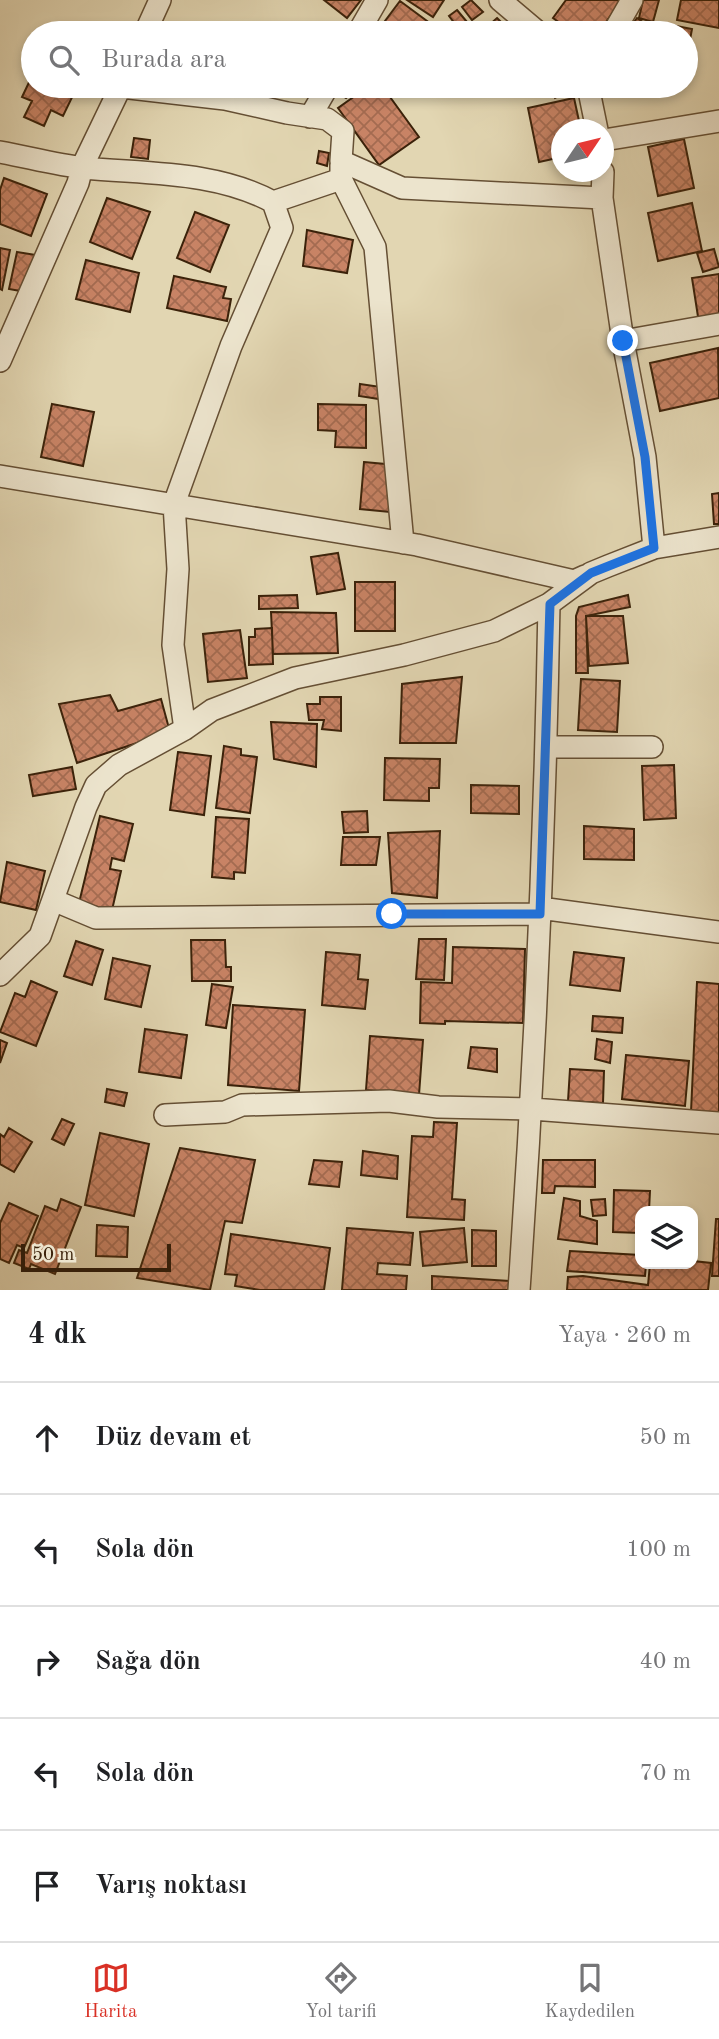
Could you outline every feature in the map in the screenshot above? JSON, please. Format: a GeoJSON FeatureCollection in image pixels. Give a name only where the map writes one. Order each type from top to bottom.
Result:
{"type":"FeatureCollection","features":[{"type":"Feature","properties":{"kind":"street"},"geometry":{"type":"LineString","coordinates":[[150,21],[160,0]]}},
{"type":"Feature","properties":{"kind":"street"},"geometry":{"type":"LineString","coordinates":[[365,21],[377,0]]}},
{"type":"Feature","properties":{"kind":"street"},"geometry":{"type":"LineString","coordinates":[[500,0],[525,21]]}},
{"type":"Feature","properties":{"kind":"street"},"geometry":{"type":"LineString","coordinates":[[620,21],[632,0]]}},
{"type":"Feature","properties":{"kind":"street"},"geometry":{"type":"LineString","coordinates":[[0,361],[78,183],[82,167],[115,98]]}},
{"type":"Feature","properties":{"kind":"street"},"geometry":{"type":"LineString","coordinates":[[217,98],[327,118],[343,131],[341,170],[375,247],[403,543]]}},
{"type":"Feature","properties":{"kind":"street"},"geometry":{"type":"LineString","coordinates":[[310,117],[321,98]]}},
{"type":"Feature","properties":{"kind":"street"},"geometry":{"type":"LineString","coordinates":[[590,98],[594,119]]}},
{"type":"Feature","properties":{"kind":"street"},"geometry":{"type":"LineString","coordinates":[[614,138],[719,121]]}},
{"type":"Feature","properties":{"kind":"street"},"geometry":{"type":"LineString","coordinates":[[0,152],[82,167],[155,172],[208,180],[251,190],[273,202],[282,228],[230,346],[174,504],[178,569],[173,645],[185,729]]}},
{"type":"Feature","properties":{"kind":"street"},"geometry":{"type":"LineString","coordinates":[[273,202],[341,170],[402,188],[602,198]]}},
{"type":"Feature","properties":{"kind":"street"},"geometry":{"type":"LineString","coordinates":[[603,182],[602,198],[623,341],[645,457],[654,548]]}},
{"type":"Feature","properties":{"kind":"street"},"geometry":{"type":"LineString","coordinates":[[623,341],[719,324]]}},
{"type":"Feature","properties":{"kind":"street"},"geometry":{"type":"LineString","coordinates":[[0,476],[403,543],[574,581],[654,548],[719,537]]}},
{"type":"Feature","properties":{"kind":"street"},"geometry":{"type":"LineString","coordinates":[[0,975],[40,936],[96,785],[119,765],[185,729],[212,710],[295,677],[404,655],[495,631],[550,604],[591,573]]}},
{"type":"Feature","properties":{"kind":"street"},"geometry":{"type":"LineString","coordinates":[[519,1290],[532,1109],[550,604]]}},
{"type":"Feature","properties":{"kind":"street"},"geometry":{"type":"LineString","coordinates":[[547,747],[652,747]]}},
{"type":"Feature","properties":{"kind":"street"},"geometry":{"type":"LineString","coordinates":[[53,900],[96,918],[540,911],[719,932]]}},
{"type":"Feature","properties":{"kind":"street"},"geometry":{"type":"LineString","coordinates":[[165,1115],[225,1112],[242,1105],[389,1101],[438,1108],[532,1109],[719,1123]]}},
{"type":"Feature","properties":{"kind":"building"},"geometry":{"type":"Polygon","coordinates":[[[324,0],[361,0],[347,18],[324,0]]]}},
{"type":"Feature","properties":{"kind":"building"},"geometry":{"type":"Polygon","coordinates":[[[407,0],[444,0],[433,17],[407,0]]]}},
{"type":"Feature","properties":{"kind":"building"},"geometry":{"type":"Polygon","coordinates":[[[471,0],[483,12],[472,20],[462,7],[471,0]]]}},
{"type":"Feature","properties":{"kind":"building"},"geometry":{"type":"Polygon","coordinates":[[[566,0],[622,0],[607,21],[557,21],[553,18],[566,0]]]}},
{"type":"Feature","properties":{"kind":"building"},"geometry":{"type":"Polygon","coordinates":[[[643,0],[659,0],[653,21],[639,18],[643,0]]]}},
{"type":"Feature","properties":{"kind":"building"},"geometry":{"type":"Polygon","coordinates":[[[681,0],[719,0],[719,28],[698,24],[698,21],[677,20],[681,0]]]}},
{"type":"Feature","properties":{"kind":"building"},"geometry":{"type":"Polygon","coordinates":[[[400,1],[427,21],[385,21],[400,1]]]}},
{"type":"Feature","properties":{"kind":"building"},"geometry":{"type":"Polygon","coordinates":[[[457,10],[466,21],[453,21],[449,16],[457,10]]]}},
{"type":"Feature","properties":{"kind":"building"},"geometry":{"type":"Polygon","coordinates":[[[24,98],[72,98],[63,116],[51,110],[44,126],[24,117],[32,101],[24,98]]]}},
{"type":"Feature","properties":{"kind":"building"},"geometry":{"type":"Polygon","coordinates":[[[352,98],[391,98],[419,137],[379,165],[338,108],[352,98]]]}},
{"type":"Feature","properties":{"kind":"building"},"geometry":{"type":"Polygon","coordinates":[[[574,98],[579,119],[551,119],[551,159],[539,162],[528,108],[574,98]]]}},
{"type":"Feature","properties":{"kind":"building"},"geometry":{"type":"Polygon","coordinates":[[[134,138],[150,140],[148,159],[131,157],[134,138]]]}},
{"type":"Feature","properties":{"kind":"building"},"geometry":{"type":"Polygon","coordinates":[[[684,139],[694,188],[658,196],[648,147],[684,139]]]}},
{"type":"Feature","properties":{"kind":"building"},"geometry":{"type":"Polygon","coordinates":[[[319,151],[329,153],[327,166],[317,163],[319,151]]]}},
{"type":"Feature","properties":{"kind":"building"},"geometry":{"type":"Polygon","coordinates":[[[4,178],[47,194],[31,236],[0,224],[0,190],[4,178]]]}},
{"type":"Feature","properties":{"kind":"building"},"geometry":{"type":"Polygon","coordinates":[[[107,198],[150,212],[132,259],[90,242],[107,198]]]}},
{"type":"Feature","properties":{"kind":"building"},"geometry":{"type":"Polygon","coordinates":[[[692,203],[702,251],[658,261],[648,213],[692,203]]]}},
{"type":"Feature","properties":{"kind":"building"},"geometry":{"type":"Polygon","coordinates":[[[195,212],[229,225],[210,272],[177,258],[195,212]]]}},
{"type":"Feature","properties":{"kind":"building"},"geometry":{"type":"Polygon","coordinates":[[[307,230],[353,240],[347,273],[303,266],[307,230]]]}},
{"type":"Feature","properties":{"kind":"building"},"geometry":{"type":"Polygon","coordinates":[[[0,248],[10,250],[2,290],[0,289],[0,248]]]}},
{"type":"Feature","properties":{"kind":"building"},"geometry":{"type":"Polygon","coordinates":[[[714,249],[719,267],[703,272],[697,253],[714,249]]]}},
{"type":"Feature","properties":{"kind":"building"},"geometry":{"type":"Polygon","coordinates":[[[17,252],[36,255],[26,292],[9,289],[17,252]]]}},
{"type":"Feature","properties":{"kind":"building"},"geometry":{"type":"Polygon","coordinates":[[[86,260],[139,273],[130,312],[76,299],[86,260]]]}},
{"type":"Feature","properties":{"kind":"building"},"geometry":{"type":"Polygon","coordinates":[[[719,274],[719,320],[699,323],[692,278],[719,274]]]}},
{"type":"Feature","properties":{"kind":"building"},"geometry":{"type":"Polygon","coordinates":[[[174,276],[226,287],[223,298],[231,299],[227,321],[167,308],[174,276]]]}},
{"type":"Feature","properties":{"kind":"building"},"geometry":{"type":"Polygon","coordinates":[[[718,348],[719,398],[660,411],[650,363],[718,348]]]}},
{"type":"Feature","properties":{"kind":"building"},"geometry":{"type":"Polygon","coordinates":[[[360,384],[381,387],[379,399],[359,396],[360,384]]]}},
{"type":"Feature","properties":{"kind":"building"},"geometry":{"type":"Polygon","coordinates":[[[52,404],[94,412],[83,466],[41,457],[52,404]]]}},
{"type":"Feature","properties":{"kind":"building"},"geometry":{"type":"Polygon","coordinates":[[[318,404],[366,405],[366,448],[335,447],[336,431],[318,430],[318,404]]]}},
{"type":"Feature","properties":{"kind":"building"},"geometry":{"type":"Polygon","coordinates":[[[364,462],[396,465],[400,513],[360,509],[364,462]]]}},
{"type":"Feature","properties":{"kind":"building"},"geometry":{"type":"Polygon","coordinates":[[[719,493],[719,524],[714,524],[712,494],[719,493]]]}},
{"type":"Feature","properties":{"kind":"building"},"geometry":{"type":"Polygon","coordinates":[[[338,553],[345,589],[317,594],[311,557],[338,553]]]}},
{"type":"Feature","properties":{"kind":"building"},"geometry":{"type":"Polygon","coordinates":[[[355,582],[395,582],[395,631],[355,631],[355,582]]]}},
{"type":"Feature","properties":{"kind":"building"},"geometry":{"type":"Polygon","coordinates":[[[297,595],[298,608],[259,609],[259,596],[297,595]]]}},
{"type":"Feature","properties":{"kind":"building"},"geometry":{"type":"Polygon","coordinates":[[[628,595],[630,607],[586,616],[588,673],[576,673],[576,616],[579,607],[628,595]]]}},
{"type":"Feature","properties":{"kind":"building"},"geometry":{"type":"Polygon","coordinates":[[[271,612],[336,613],[338,653],[273,654],[271,612]]]}},
{"type":"Feature","properties":{"kind":"building"},"geometry":{"type":"Polygon","coordinates":[[[586,616],[623,616],[628,663],[589,666],[586,616]]]}},
{"type":"Feature","properties":{"kind":"building"},"geometry":{"type":"Polygon","coordinates":[[[272,628],[273,664],[249,665],[249,637],[255,637],[255,629],[272,628]]]}},
{"type":"Feature","properties":{"kind":"building"},"geometry":{"type":"Polygon","coordinates":[[[240,630],[247,678],[208,682],[203,634],[240,630]]]}},
{"type":"Feature","properties":{"kind":"building"},"geometry":{"type":"Polygon","coordinates":[[[462,677],[456,743],[400,743],[402,684],[462,677]]]}},
{"type":"Feature","properties":{"kind":"building"},"geometry":{"type":"Polygon","coordinates":[[[581,679],[620,681],[617,732],[578,730],[581,679]]]}},
{"type":"Feature","properties":{"kind":"building"},"geometry":{"type":"Polygon","coordinates":[[[110,695],[118,711],[161,699],[170,732],[77,763],[59,704],[110,695]]]}},
{"type":"Feature","properties":{"kind":"building"},"geometry":{"type":"Polygon","coordinates":[[[320,697],[341,697],[341,731],[322,729],[324,720],[309,720],[307,704],[320,704],[320,697]]]}},
{"type":"Feature","properties":{"kind":"building"},"geometry":{"type":"Polygon","coordinates":[[[271,722],[317,724],[316,767],[274,759],[271,722]]]}},
{"type":"Feature","properties":{"kind":"building"},"geometry":{"type":"Polygon","coordinates":[[[224,746],[241,749],[241,755],[257,757],[250,813],[216,808],[224,746]]]}},
{"type":"Feature","properties":{"kind":"building"},"geometry":{"type":"Polygon","coordinates":[[[178,752],[211,756],[204,815],[170,810],[178,752]]]}},
{"type":"Feature","properties":{"kind":"building"},"geometry":{"type":"Polygon","coordinates":[[[385,758],[440,759],[439,788],[429,788],[429,801],[384,800],[385,758]]]}},
{"type":"Feature","properties":{"kind":"building"},"geometry":{"type":"Polygon","coordinates":[[[674,765],[676,818],[644,820],[642,766],[674,765]]]}},
{"type":"Feature","properties":{"kind":"building"},"geometry":{"type":"Polygon","coordinates":[[[72,767],[76,789],[33,796],[29,775],[72,767]]]}},
{"type":"Feature","properties":{"kind":"building"},"geometry":{"type":"Polygon","coordinates":[[[471,785],[519,786],[519,814],[471,813],[471,785]]]}},
{"type":"Feature","properties":{"kind":"building"},"geometry":{"type":"Polygon","coordinates":[[[367,811],[368,832],[344,833],[342,812],[367,811]]]}},
{"type":"Feature","properties":{"kind":"building"},"geometry":{"type":"Polygon","coordinates":[[[100,816],[133,824],[124,861],[112,858],[110,869],[121,871],[112,910],[79,903],[100,816]]]}},
{"type":"Feature","properties":{"kind":"building"},"geometry":{"type":"Polygon","coordinates":[[[216,817],[249,819],[245,873],[234,872],[234,879],[212,877],[216,817]]]}},
{"type":"Feature","properties":{"kind":"building"},"geometry":{"type":"Polygon","coordinates":[[[584,826],[634,829],[634,860],[584,859],[584,826]]]}},
{"type":"Feature","properties":{"kind":"building"},"geometry":{"type":"Polygon","coordinates":[[[440,831],[437,898],[392,893],[388,833],[440,831]]]}},
{"type":"Feature","properties":{"kind":"building"},"geometry":{"type":"Polygon","coordinates":[[[343,837],[380,837],[376,865],[341,865],[343,837]]]}},
{"type":"Feature","properties":{"kind":"building"},"geometry":{"type":"Polygon","coordinates":[[[7,862],[45,871],[36,910],[0,902],[7,862]]]}},
{"type":"Feature","properties":{"kind":"building"},"geometry":{"type":"Polygon","coordinates":[[[419,939],[446,939],[444,980],[416,979],[419,939]]]}},
{"type":"Feature","properties":{"kind":"building"},"geometry":{"type":"Polygon","coordinates":[[[191,940],[225,940],[226,967],[231,967],[231,981],[192,981],[191,940]]]}},
{"type":"Feature","properties":{"kind":"building"},"geometry":{"type":"Polygon","coordinates":[[[76,941],[103,950],[92,985],[64,976],[76,941]]]}},
{"type":"Feature","properties":{"kind":"building"},"geometry":{"type":"Polygon","coordinates":[[[453,947],[525,949],[523,1023],[420,1023],[421,982],[452,983],[453,947]]]}},
{"type":"Feature","properties":{"kind":"building"},"geometry":{"type":"Polygon","coordinates":[[[326,952],[360,955],[358,979],[368,980],[365,1009],[322,1005],[326,952]]]}},
{"type":"Feature","properties":{"kind":"building"},"geometry":{"type":"Polygon","coordinates":[[[574,952],[624,958],[620,991],[570,985],[574,952]]]}},
{"type":"Feature","properties":{"kind":"building"},"geometry":{"type":"Polygon","coordinates":[[[113,958],[150,966],[141,1007],[105,999],[113,958]]]}},
{"type":"Feature","properties":{"kind":"building"},"geometry":{"type":"Polygon","coordinates":[[[31,981],[57,992],[36,1046],[0,1032],[15,993],[25,997],[31,981]]]}},
{"type":"Feature","properties":{"kind":"building"},"geometry":{"type":"Polygon","coordinates":[[[697,982],[719,984],[719,1113],[691,1112],[697,982]]]}},
{"type":"Feature","properties":{"kind":"building"},"geometry":{"type":"Polygon","coordinates":[[[212,984],[233,987],[226,1028],[206,1025],[212,984]]]}},
{"type":"Feature","properties":{"kind":"building"},"geometry":{"type":"Polygon","coordinates":[[[233,1005],[305,1010],[299,1091],[228,1085],[233,1005]]]}},
{"type":"Feature","properties":{"kind":"building"},"geometry":{"type":"Polygon","coordinates":[[[593,1016],[623,1018],[622,1033],[592,1031],[593,1016]]]}},
{"type":"Feature","properties":{"kind":"building"},"geometry":{"type":"Polygon","coordinates":[[[145,1029],[187,1035],[181,1078],[139,1072],[145,1029]]]}},
{"type":"Feature","properties":{"kind":"building"},"geometry":{"type":"Polygon","coordinates":[[[370,1036],[423,1040],[419,1095],[366,1090],[370,1036]]]}},
{"type":"Feature","properties":{"kind":"building"},"geometry":{"type":"Polygon","coordinates":[[[597,1039],[612,1042],[610,1063],[595,1059],[597,1039]]]}},
{"type":"Feature","properties":{"kind":"building"},"geometry":{"type":"Polygon","coordinates":[[[0,1040],[7,1043],[0,1063],[0,1040]]]}},
{"type":"Feature","properties":{"kind":"building"},"geometry":{"type":"Polygon","coordinates":[[[471,1047],[497,1049],[497,1072],[468,1068],[471,1047]]]}},
{"type":"Feature","properties":{"kind":"building"},"geometry":{"type":"Polygon","coordinates":[[[626,1055],[689,1061],[685,1106],[622,1099],[626,1055]]]}},
{"type":"Feature","properties":{"kind":"building"},"geometry":{"type":"Polygon","coordinates":[[[570,1069],[604,1071],[603,1103],[568,1101],[570,1069]]]}},
{"type":"Feature","properties":{"kind":"building"},"geometry":{"type":"Polygon","coordinates":[[[107,1089],[127,1093],[124,1106],[105,1102],[107,1089]]]}},
{"type":"Feature","properties":{"kind":"building"},"geometry":{"type":"Polygon","coordinates":[[[62,1119],[74,1124],[64,1145],[52,1139],[62,1119]]]}},
{"type":"Feature","properties":{"kind":"building"},"geometry":{"type":"Polygon","coordinates":[[[434,1122],[457,1123],[452,1199],[465,1200],[464,1220],[407,1217],[412,1136],[433,1137],[434,1122]]]}},
{"type":"Feature","properties":{"kind":"building"},"geometry":{"type":"Polygon","coordinates":[[[9,1128],[32,1142],[14,1172],[0,1164],[0,1134],[4,1137],[9,1128]]]}},
{"type":"Feature","properties":{"kind":"building"},"geometry":{"type":"Polygon","coordinates":[[[100,1133],[149,1144],[134,1216],[85,1205],[100,1133]]]}},
{"type":"Feature","properties":{"kind":"building"},"geometry":{"type":"Polygon","coordinates":[[[180,1148],[255,1160],[242,1223],[225,1221],[210,1290],[137,1278],[180,1148]]]}},
{"type":"Feature","properties":{"kind":"building"},"geometry":{"type":"Polygon","coordinates":[[[363,1151],[398,1156],[397,1179],[361,1175],[363,1151]]]}},
{"type":"Feature","properties":{"kind":"building"},"geometry":{"type":"Polygon","coordinates":[[[314,1160],[342,1162],[339,1187],[309,1184],[314,1160]]]}},
{"type":"Feature","properties":{"kind":"building"},"geometry":{"type":"Polygon","coordinates":[[[543,1160],[595,1160],[595,1187],[555,1186],[554,1193],[542,1193],[543,1160]]]}},
{"type":"Feature","properties":{"kind":"building"},"geometry":{"type":"Polygon","coordinates":[[[614,1190],[650,1191],[649,1206],[635,1206],[635,1233],[613,1232],[614,1190]]]}},
{"type":"Feature","properties":{"kind":"building"},"geometry":{"type":"Polygon","coordinates":[[[564,1198],[580,1201],[580,1216],[597,1221],[597,1244],[558,1239],[564,1198]]]}},
{"type":"Feature","properties":{"kind":"building"},"geometry":{"type":"Polygon","coordinates":[[[61,1199],[81,1207],[55,1274],[31,1264],[29,1269],[14,1263],[19,1250],[27,1253],[45,1206],[57,1211],[61,1199]]]}},
{"type":"Feature","properties":{"kind":"building"},"geometry":{"type":"Polygon","coordinates":[[[605,1199],[606,1215],[593,1216],[591,1200],[605,1199]]]}},
{"type":"Feature","properties":{"kind":"building"},"geometry":{"type":"Polygon","coordinates":[[[9,1203],[38,1216],[24,1248],[17,1245],[9,1263],[0,1259],[0,1223],[9,1203]]]}},
{"type":"Feature","properties":{"kind":"building"},"geometry":{"type":"Polygon","coordinates":[[[716,1219],[719,1219],[719,1276],[712,1276],[716,1219]]]}},
{"type":"Feature","properties":{"kind":"building"},"geometry":{"type":"Polygon","coordinates":[[[97,1225],[128,1227],[127,1257],[96,1256],[97,1225]]]}},
{"type":"Feature","properties":{"kind":"building"},"geometry":{"type":"Polygon","coordinates":[[[347,1228],[413,1233],[410,1265],[378,1263],[377,1274],[407,1276],[406,1290],[342,1290],[347,1228]]]}},
{"type":"Feature","properties":{"kind":"building"},"geometry":{"type":"Polygon","coordinates":[[[464,1228],[467,1262],[423,1266],[420,1232],[464,1228]]]}},
{"type":"Feature","properties":{"kind":"building"},"geometry":{"type":"Polygon","coordinates":[[[472,1230],[496,1231],[496,1266],[472,1266],[472,1230]]]}},
{"type":"Feature","properties":{"kind":"building"},"geometry":{"type":"Polygon","coordinates":[[[231,1234],[330,1248],[324,1290],[260,1290],[235,1286],[237,1275],[225,1274],[231,1234]]]}},
{"type":"Feature","properties":{"kind":"building"},"geometry":{"type":"Polygon","coordinates":[[[570,1251],[635,1255],[635,1269],[646,1269],[645,1276],[567,1271],[570,1251]]]}},
{"type":"Feature","properties":{"kind":"building"},"geometry":{"type":"Polygon","coordinates":[[[698,1262],[711,1263],[708,1290],[567,1290],[568,1277],[583,1276],[648,1285],[650,1269],[698,1269],[698,1262]]]}},
{"type":"Feature","properties":{"kind":"building"},"geometry":{"type":"Polygon","coordinates":[[[432,1276],[511,1281],[510,1290],[432,1290],[432,1276]]]}},
{"type":"Feature","properties":{"kind":"route"},"geometry":{"type":"LineString","coordinates":[[392,914],[540,914],[550,604],[591,573],[654,548],[645,457],[623,341]]}}]}
